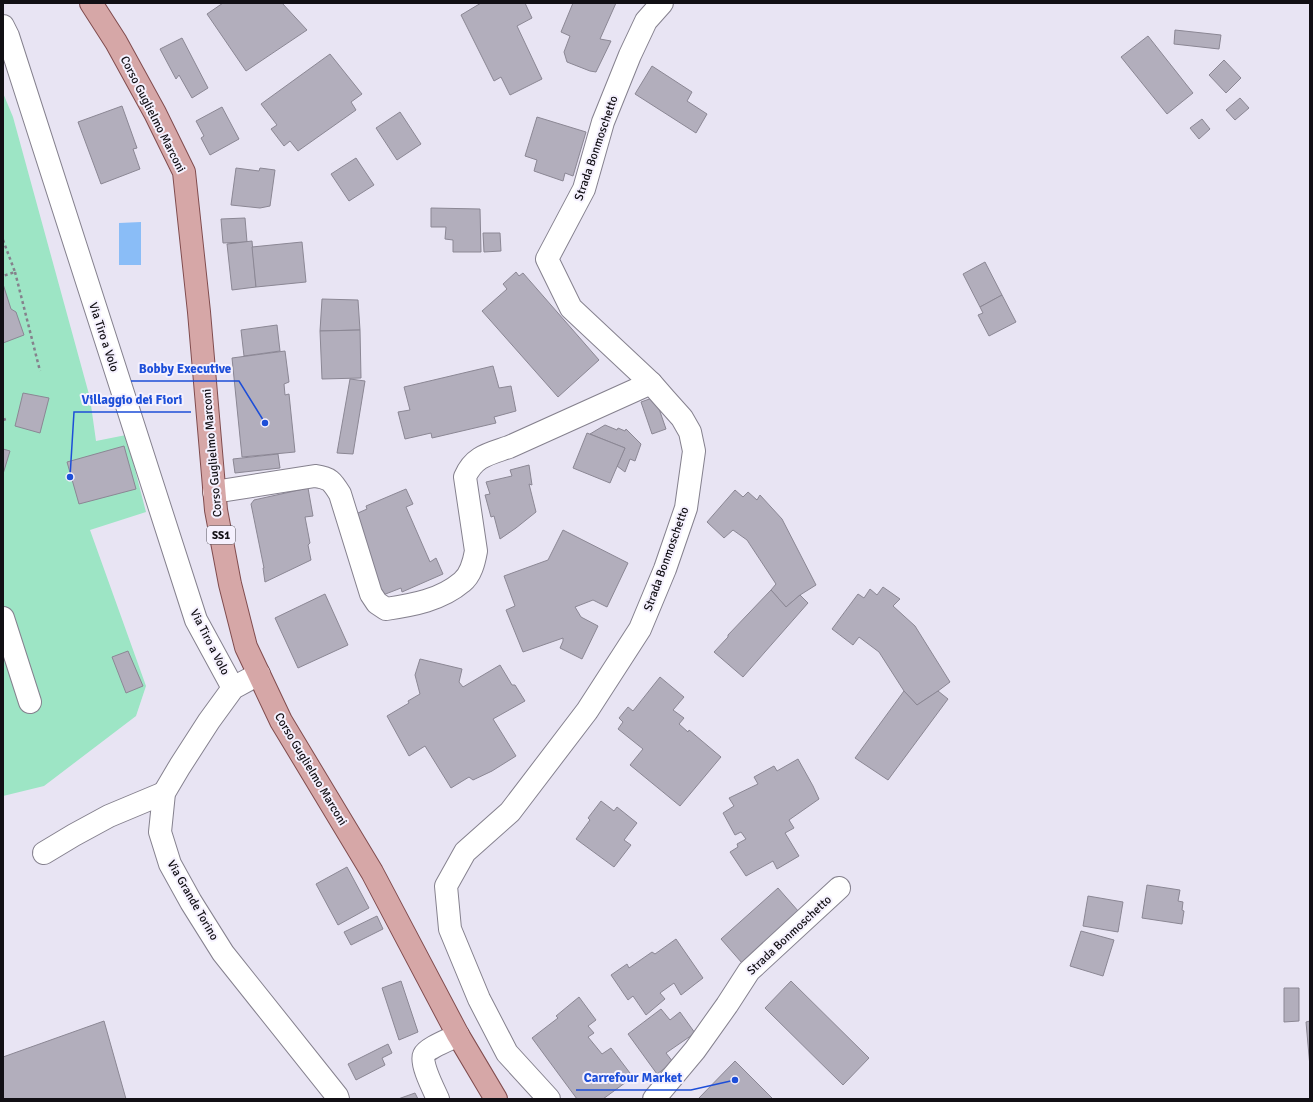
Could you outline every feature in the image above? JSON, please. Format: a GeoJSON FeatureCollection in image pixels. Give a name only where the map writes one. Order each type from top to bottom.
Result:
{"type":"FeatureCollection","features":[{"type":"Feature","properties":{"kind":"main road","name":"Corso Guglielmo Marconi"},"geometry":{"type":"LineString","coordinates":[[91,3],[116,42],[148,100],[184,172],[200,328],[216,510],[230,584],[246,647],[280,721],[372,872],[458,1035],[496,1099]]}},
{"type":"Feature","properties":{"kind":"street","name":"Strada Bonmoschetto"},"geometry":{"type":"LineString","coordinates":[[549,1099],[507,1053],[479,999],[450,929],[446,886],[465,852],[510,812],[587,711],[640,629],[665,569],[686,508],[694,451],[690,432],[682,418],[651,383],[571,308],[548,259],[584,189],[603,122],[630,55],[646,21],[662,3]]}},
{"type":"Feature","properties":{"kind":"street","name":"Via Tiro a Volo"},"geometry":{"type":"LineString","coordinates":[[3,26],[15,59],[196,620],[233,688]]}},
{"type":"Feature","properties":{"kind":"street"},"geometry":{"type":"LineString","coordinates":[[214,492],[315,476],[326,478],[334,484],[340,494],[371,594],[377,604],[386,609],[438,598],[463,582],[469,573],[476,551],[465,477],[470,467],[487,454],[509,447],[651,383]]}},
{"type":"Feature","properties":{"kind":"street"},"geometry":{"type":"LineString","coordinates":[[3,618],[30,702]]}},
{"type":"Feature","properties":{"kind":"street","name":"Via Grande Torino"},"geometry":{"type":"LineString","coordinates":[[259,674],[233,688],[205,727],[164,793],[160,832],[170,864],[191,902],[223,953],[312,1063],[338,1099]]}},
{"type":"Feature","properties":{"kind":"street"},"geometry":{"type":"LineString","coordinates":[[44,853],[74,834],[109,816],[164,793]]}},
{"type":"Feature","properties":{"kind":"street","name":"Strada Bonmoschetto"},"geometry":{"type":"LineString","coordinates":[[654,1099],[695,1050],[749,971],[839,888]]}},
{"type":"Feature","properties":{"kind":"street"},"geometry":{"type":"LineString","coordinates":[[438,1099],[423,1062],[424,1055],[428,1050],[458,1035]]}},
{"type":"Feature","properties":{"kind":"path"},"geometry":{"type":"LineString","coordinates":[[3,240],[14,272],[40,371]]}},
{"type":"Feature","properties":{"kind":"path"},"geometry":{"type":"LineString","coordinates":[[3,276],[14,272]]}},
{"type":"Feature","properties":{"kind":"green space"},"geometry":{"type":"Polygon","coordinates":[[[3,93],[13,117],[90,398],[96,441],[126,435],[146,512],[90,530],[146,686],[136,716],[44,786],[3,796],[3,93]]]}},
{"type":"Feature","properties":{"kind":"water"},"geometry":{"type":"Polygon","coordinates":[[[141,222],[141,265],[119,265],[119,223],[141,222]]]}},
{"type":"Feature","properties":{"kind":"building"},"geometry":{"type":"Polygon","coordinates":[[[223,3],[282,3],[307,30],[246,71],[207,14],[223,3]]]}},
{"type":"Feature","properties":{"kind":"building"},"geometry":{"type":"Polygon","coordinates":[[[481,3],[525,3],[532,18],[517,26],[542,79],[510,95],[501,77],[494,81],[461,15],[481,3]]]}},
{"type":"Feature","properties":{"kind":"building"},"geometry":{"type":"Polygon","coordinates":[[[573,3],[616,3],[600,39],[611,41],[596,72],[567,62],[564,52],[570,36],[561,32],[573,3]]]}},
{"type":"Feature","properties":{"kind":"building"},"geometry":{"type":"Polygon","coordinates":[[[1175,30],[1221,35],[1219,49],[1174,44],[1175,30]]]}},
{"type":"Feature","properties":{"kind":"building"},"geometry":{"type":"Polygon","coordinates":[[[1148,36],[1193,93],[1167,114],[1121,57],[1148,36]]]}},
{"type":"Feature","properties":{"kind":"building"},"geometry":{"type":"Polygon","coordinates":[[[182,38],[208,88],[192,98],[179,75],[176,79],[160,49],[182,38]]]}},
{"type":"Feature","properties":{"kind":"building"},"geometry":{"type":"Polygon","coordinates":[[[330,54],[362,94],[351,102],[356,110],[298,151],[290,141],[284,146],[271,129],[277,125],[261,104],[330,54]]]}},
{"type":"Feature","properties":{"kind":"building"},"geometry":{"type":"Polygon","coordinates":[[[1224,60],[1241,78],[1226,93],[1209,75],[1224,60]]]}},
{"type":"Feature","properties":{"kind":"building"},"geometry":{"type":"Polygon","coordinates":[[[652,66],[692,92],[687,101],[707,114],[696,133],[635,94],[652,66]]]}},
{"type":"Feature","properties":{"kind":"building"},"geometry":{"type":"Polygon","coordinates":[[[1240,98],[1249,108],[1235,120],[1226,110],[1240,98]]]}},
{"type":"Feature","properties":{"kind":"building"},"geometry":{"type":"Polygon","coordinates":[[[122,106],[137,148],[133,149],[140,169],[101,184],[78,122],[122,106]]]}},
{"type":"Feature","properties":{"kind":"building"},"geometry":{"type":"Polygon","coordinates":[[[222,107],[239,139],[210,155],[201,138],[204,136],[196,121],[222,107]]]}},
{"type":"Feature","properties":{"kind":"building"},"geometry":{"type":"Polygon","coordinates":[[[400,112],[421,144],[397,160],[376,128],[400,112]]]}},
{"type":"Feature","properties":{"kind":"building"},"geometry":{"type":"Polygon","coordinates":[[[537,117],[586,132],[573,176],[565,173],[563,181],[534,171],[537,160],[525,156],[537,117]]]}},
{"type":"Feature","properties":{"kind":"building"},"geometry":{"type":"Polygon","coordinates":[[[1202,119],[1210,129],[1199,139],[1190,128],[1202,119]]]}},
{"type":"Feature","properties":{"kind":"building"},"geometry":{"type":"Polygon","coordinates":[[[356,158],[374,185],[349,201],[331,174],[356,158]]]}},
{"type":"Feature","properties":{"kind":"building"},"geometry":{"type":"Polygon","coordinates":[[[236,168],[259,171],[260,168],[275,170],[270,206],[260,208],[231,205],[236,168]]]}},
{"type":"Feature","properties":{"kind":"building"},"geometry":{"type":"Polygon","coordinates":[[[431,208],[480,209],[481,252],[453,252],[453,240],[445,239],[446,227],[431,227],[431,208]]]}},
{"type":"Feature","properties":{"kind":"building"},"geometry":{"type":"Polygon","coordinates":[[[245,218],[247,242],[223,243],[221,219],[245,218]]]}},
{"type":"Feature","properties":{"kind":"building"},"geometry":{"type":"Polygon","coordinates":[[[483,233],[500,233],[501,251],[484,252],[483,233]]]}},
{"type":"Feature","properties":{"kind":"building"},"geometry":{"type":"Polygon","coordinates":[[[252,241],[256,287],[232,290],[227,244],[252,241]]]}},
{"type":"Feature","properties":{"kind":"building"},"geometry":{"type":"Polygon","coordinates":[[[302,242],[306,282],[256,287],[252,247],[302,242]]]}},
{"type":"Feature","properties":{"kind":"building"},"geometry":{"type":"Polygon","coordinates":[[[985,262],[1002,295],[980,307],[963,274],[985,262]]]}},
{"type":"Feature","properties":{"kind":"building"},"geometry":{"type":"Polygon","coordinates":[[[516,272],[519,276],[523,273],[599,360],[558,397],[482,311],[507,289],[503,284],[516,272]]]}},
{"type":"Feature","properties":{"kind":"building"},"geometry":{"type":"Polygon","coordinates":[[[3,284],[11,309],[16,312],[24,335],[3,343],[3,284]]]}},
{"type":"Feature","properties":{"kind":"building"},"geometry":{"type":"Polygon","coordinates":[[[1002,295],[1016,322],[989,336],[978,315],[983,313],[980,307],[1002,295]]]}},
{"type":"Feature","properties":{"kind":"building"},"geometry":{"type":"Polygon","coordinates":[[[322,299],[358,300],[360,330],[320,331],[322,299]]]}},
{"type":"Feature","properties":{"kind":"building"},"geometry":{"type":"Polygon","coordinates":[[[277,325],[280,351],[244,356],[241,330],[277,325]]]}},
{"type":"Feature","properties":{"kind":"building"},"geometry":{"type":"Polygon","coordinates":[[[360,330],[361,378],[322,379],[320,331],[360,330]]]}},
{"type":"Feature","properties":{"kind":"building"},"geometry":{"type":"Polygon","coordinates":[[[285,351],[289,382],[284,384],[285,395],[289,394],[295,452],[242,457],[232,358],[285,351]]]}},
{"type":"Feature","properties":{"kind":"building"},"geometry":{"type":"Polygon","coordinates":[[[493,366],[499,388],[511,386],[516,411],[494,417],[496,423],[432,438],[431,433],[405,439],[398,412],[410,410],[404,387],[493,366]]]}},
{"type":"Feature","properties":{"kind":"building"},"geometry":{"type":"Polygon","coordinates":[[[350,379],[365,381],[353,454],[337,453],[350,379]]]}},
{"type":"Feature","properties":{"kind":"building"},"geometry":{"type":"Polygon","coordinates":[[[23,393],[49,398],[40,433],[15,426],[23,393]]]}},
{"type":"Feature","properties":{"kind":"building"},"geometry":{"type":"Polygon","coordinates":[[[655,397],[666,429],[652,434],[641,402],[655,397]]]}},
{"type":"Feature","properties":{"kind":"building"},"geometry":{"type":"Polygon","coordinates":[[[605,425],[617,430],[618,428],[625,431],[626,429],[641,444],[635,461],[630,459],[625,472],[617,466],[625,448],[590,434],[605,425]]]}},
{"type":"Feature","properties":{"kind":"building"},"geometry":{"type":"Polygon","coordinates":[[[587,433],[625,448],[610,483],[573,468],[587,433]]]}},
{"type":"Feature","properties":{"kind":"building"},"geometry":{"type":"Polygon","coordinates":[[[124,446],[136,489],[79,504],[67,462],[124,446]]]}},
{"type":"Feature","properties":{"kind":"building"},"geometry":{"type":"Polygon","coordinates":[[[3,449],[10,451],[3,474],[3,449]]]}},
{"type":"Feature","properties":{"kind":"building"},"geometry":{"type":"Polygon","coordinates":[[[278,454],[280,468],[235,473],[233,459],[278,454]]]}},
{"type":"Feature","properties":{"kind":"building"},"geometry":{"type":"Polygon","coordinates":[[[529,465],[532,485],[529,484],[536,512],[500,539],[494,516],[491,517],[485,495],[490,494],[486,482],[512,476],[510,470],[529,465]]]}},
{"type":"Feature","properties":{"kind":"building"},"geometry":{"type":"Polygon","coordinates":[[[308,488],[313,516],[305,517],[310,543],[308,545],[311,560],[265,582],[264,568],[251,504],[254,500],[308,488]]]}},
{"type":"Feature","properties":{"kind":"building"},"geometry":{"type":"Polygon","coordinates":[[[406,489],[413,504],[406,507],[430,562],[436,558],[443,574],[402,592],[401,588],[383,595],[349,517],[367,509],[366,506],[406,489]]]}},
{"type":"Feature","properties":{"kind":"building"},"geometry":{"type":"Polygon","coordinates":[[[735,490],[743,497],[748,492],[757,500],[760,495],[782,519],[816,585],[800,595],[786,607],[771,590],[776,584],[747,540],[733,530],[724,538],[707,522],[735,490]]]}},
{"type":"Feature","properties":{"kind":"building"},"geometry":{"type":"Polygon","coordinates":[[[563,530],[628,563],[607,607],[593,600],[575,607],[581,617],[598,626],[582,659],[560,648],[563,638],[523,652],[506,610],[515,606],[504,576],[548,560],[563,530]]]}},
{"type":"Feature","properties":{"kind":"building"},"geometry":{"type":"Polygon","coordinates":[[[883,587],[900,599],[893,606],[915,626],[950,682],[917,705],[904,691],[879,652],[859,637],[853,645],[832,629],[858,594],[864,598],[870,589],[877,595],[883,587]]]}},
{"type":"Feature","properties":{"kind":"building"},"geometry":{"type":"Polygon","coordinates":[[[771,590],[786,607],[800,595],[808,603],[743,677],[714,652],[771,590]]]}},
{"type":"Feature","properties":{"kind":"building"},"geometry":{"type":"Polygon","coordinates":[[[325,594],[348,645],[298,668],[275,618],[325,594]]]}},
{"type":"Feature","properties":{"kind":"building"},"geometry":{"type":"Polygon","coordinates":[[[128,651],[143,686],[126,693],[112,657],[128,651]]]}},
{"type":"Feature","properties":{"kind":"building"},"geometry":{"type":"Polygon","coordinates":[[[420,659],[462,669],[459,682],[463,687],[500,665],[512,685],[515,685],[525,701],[493,719],[516,756],[492,771],[473,780],[469,777],[451,788],[425,746],[409,756],[387,716],[409,703],[408,701],[420,694],[415,675],[420,659]]]}},
{"type":"Feature","properties":{"kind":"building"},"geometry":{"type":"Polygon","coordinates":[[[660,677],[684,697],[673,710],[684,718],[679,724],[688,732],[689,730],[721,757],[680,806],[630,765],[643,749],[618,729],[623,722],[619,718],[628,707],[633,711],[660,677]]]}},
{"type":"Feature","properties":{"kind":"building"},"geometry":{"type":"Polygon","coordinates":[[[904,691],[917,705],[938,691],[948,699],[888,780],[855,758],[904,691]]]}},
{"type":"Feature","properties":{"kind":"building"},"geometry":{"type":"Polygon","coordinates":[[[798,759],[819,799],[789,820],[794,828],[785,833],[799,856],[777,869],[773,861],[746,876],[730,852],[738,847],[737,844],[746,839],[741,832],[735,835],[723,813],[734,806],[729,798],[758,784],[754,777],[774,766],[777,771],[798,759]]]}},
{"type":"Feature","properties":{"kind":"building"},"geometry":{"type":"Polygon","coordinates":[[[601,801],[614,811],[617,807],[637,823],[624,840],[631,845],[614,867],[576,839],[590,820],[588,818],[601,801]]]}},
{"type":"Feature","properties":{"kind":"building"},"geometry":{"type":"Polygon","coordinates":[[[347,867],[369,908],[338,925],[316,884],[347,867]]]}},
{"type":"Feature","properties":{"kind":"building"},"geometry":{"type":"Polygon","coordinates":[[[1147,885],[1180,890],[1178,901],[1183,902],[1182,910],[1184,911],[1182,924],[1142,918],[1147,885]]]}},
{"type":"Feature","properties":{"kind":"building"},"geometry":{"type":"Polygon","coordinates":[[[778,888],[799,912],[742,963],[721,939],[778,888]]]}},
{"type":"Feature","properties":{"kind":"building"},"geometry":{"type":"Polygon","coordinates":[[[1088,896],[1123,902],[1118,932],[1083,926],[1088,896]]]}},
{"type":"Feature","properties":{"kind":"building"},"geometry":{"type":"Polygon","coordinates":[[[377,916],[383,929],[351,945],[344,932],[377,916]]]}},
{"type":"Feature","properties":{"kind":"building"},"geometry":{"type":"Polygon","coordinates":[[[1081,931],[1114,940],[1103,976],[1070,966],[1081,931]]]}},
{"type":"Feature","properties":{"kind":"building"},"geometry":{"type":"Polygon","coordinates":[[[676,939],[703,978],[681,995],[674,983],[660,993],[665,999],[646,1015],[633,996],[628,1000],[611,975],[627,964],[629,968],[652,952],[655,954],[676,939]]]}},
{"type":"Feature","properties":{"kind":"building"},"geometry":{"type":"Polygon","coordinates":[[[401,981],[418,1032],[399,1040],[382,988],[401,981]]]}},
{"type":"Feature","properties":{"kind":"building"},"geometry":{"type":"Polygon","coordinates":[[[791,981],[869,1058],[843,1085],[765,1008],[791,981]]]}},
{"type":"Feature","properties":{"kind":"building"},"geometry":{"type":"Polygon","coordinates":[[[1284,988],[1299,988],[1299,1021],[1284,1022],[1284,988]]]}},
{"type":"Feature","properties":{"kind":"building"},"geometry":{"type":"Polygon","coordinates":[[[579,997],[596,1020],[588,1026],[594,1033],[588,1037],[602,1054],[611,1048],[633,1077],[603,1099],[577,1099],[532,1038],[558,1018],[556,1016],[579,997]]]}},
{"type":"Feature","properties":{"kind":"building"},"geometry":{"type":"Polygon","coordinates":[[[661,1009],[670,1020],[680,1012],[695,1033],[666,1053],[673,1062],[657,1074],[628,1034],[661,1009]]]}},
{"type":"Feature","properties":{"kind":"building"},"geometry":{"type":"Polygon","coordinates":[[[104,1021],[126,1099],[3,1099],[3,1057],[104,1021]]]}},
{"type":"Feature","properties":{"kind":"building"},"geometry":{"type":"Polygon","coordinates":[[[1310,1021],[1310,1067],[1306,1022],[1310,1021]]]}},
{"type":"Feature","properties":{"kind":"building"},"geometry":{"type":"Polygon","coordinates":[[[388,1044],[392,1053],[382,1058],[385,1065],[356,1080],[348,1064],[388,1044]]]}},
{"type":"Feature","properties":{"kind":"building"},"geometry":{"type":"Polygon","coordinates":[[[735,1061],[773,1099],[698,1099],[735,1061]]]}},
{"type":"Feature","properties":{"kind":"building"},"geometry":{"type":"Polygon","coordinates":[[[415,1093],[418,1099],[398,1099],[415,1093]]]}},
{"type":"Feature","properties":{"kind":"place","name":"Bobby Executive"},"geometry":{"type":"Point","coordinates":[265,423]}},
{"type":"Feature","properties":{"kind":"place","name":"Villaggio dei Fiori"},"geometry":{"type":"Point","coordinates":[70,477]}},
{"type":"Feature","properties":{"kind":"place","name":"Carrefour Market"},"geometry":{"type":"Point","coordinates":[735,1080]}}]}
